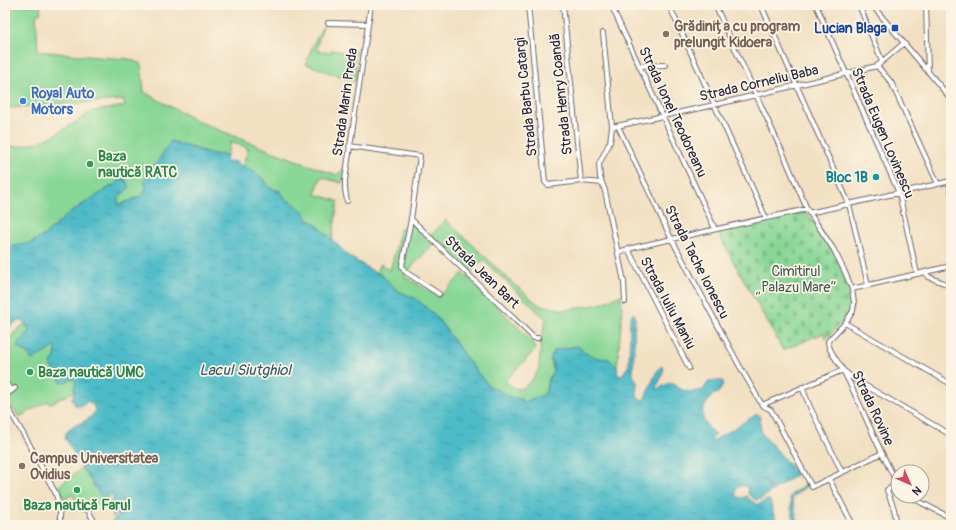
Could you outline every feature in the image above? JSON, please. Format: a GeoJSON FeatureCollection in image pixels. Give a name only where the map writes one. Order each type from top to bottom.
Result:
{"type":"FeatureCollection","features":[{"type":"Feature","properties":{"kind":"street","name":"Strada Marin Preda"},"geometry":{"type":"LineString","coordinates":[[347,201],[344,189],[349,146],[371,5]]}},
{"type":"Feature","properties":{"kind":"street","name":"Strada Barbu Catargi"},"geometry":{"type":"LineString","coordinates":[[528,5],[545,182],[548,185],[581,181]]}},
{"type":"Feature","properties":{"kind":"street","name":"Strada Henry Coandă"},"geometry":{"type":"LineString","coordinates":[[563,5],[581,181]]}},
{"type":"Feature","properties":{"kind":"street","name":"Strada Ionel Teodoreanu"},"geometry":{"type":"LineString","coordinates":[[611,5],[715,229]]}},
{"type":"Feature","properties":{"kind":"street"},"geometry":{"type":"LineString","coordinates":[[669,5],[766,218]]}},
{"type":"Feature","properties":{"kind":"street"},"geometry":{"type":"LineString","coordinates":[[715,5],[808,211],[834,250],[852,289],[854,302],[853,311],[845,323],[951,384]]}},
{"type":"Feature","properties":{"kind":"street"},"geometry":{"type":"LineString","coordinates":[[761,5],[849,204],[868,285]]}},
{"type":"Feature","properties":{"kind":"street","name":"Strada Eugen Lovinescu"},"geometry":{"type":"LineString","coordinates":[[816,5],[899,193],[917,274]]}},
{"type":"Feature","properties":{"kind":"street"},"geometry":{"type":"LineString","coordinates":[[859,5],[882,62]]}},
{"type":"Feature","properties":{"kind":"street"},"geometry":{"type":"LineString","coordinates":[[872,5],[951,100]]}},
{"type":"Feature","properties":{"kind":"street"},"geometry":{"type":"LineString","coordinates":[[926,5],[928,72]]}},
{"type":"Feature","properties":{"kind":"street"},"geometry":{"type":"LineString","coordinates":[[328,23],[368,24]]}},
{"type":"Feature","properties":{"kind":"street","name":"Strada Iuliu Maniu"},"geometry":{"type":"LineString","coordinates":[[603,33],[612,127],[610,142],[599,164],[600,177],[606,191],[618,252]]}},
{"type":"Feature","properties":{"kind":"street","name":"Strada Corneliu Baba"},"geometry":{"type":"LineString","coordinates":[[612,127],[714,105],[877,66],[904,43]]}},
{"type":"Feature","properties":{"kind":"street"},"geometry":{"type":"LineString","coordinates":[[639,66],[665,65]]}},
{"type":"Feature","properties":{"kind":"street"},"geometry":{"type":"LineString","coordinates":[[877,66],[891,82],[938,184]]}},
{"type":"Feature","properties":{"kind":"street","name":"Strada Tache Ionescu"},"geometry":{"type":"LineString","coordinates":[[618,126],[671,239],[738,365],[762,405],[771,410],[812,487],[829,479]]}},
{"type":"Feature","properties":{"kind":"street"},"geometry":{"type":"LineString","coordinates":[[349,146],[420,156],[411,219],[402,266],[407,273],[439,294]]}},
{"type":"Feature","properties":{"kind":"street"},"geometry":{"type":"LineString","coordinates":[[581,181],[602,183]]}},
{"type":"Feature","properties":{"kind":"street"},"geometry":{"type":"LineString","coordinates":[[625,302],[624,282],[618,252],[766,218],[849,204],[950,181],[951,192]]}},
{"type":"Feature","properties":{"kind":"street","name":"Strada Jean Bart"},"geometry":{"type":"LineString","coordinates":[[411,219],[534,338],[538,338]]}},
{"type":"Feature","properties":{"kind":"street","name":"Strada Iuliu Maniu"},"geometry":{"type":"LineString","coordinates":[[628,249],[690,368]]}},
{"type":"Feature","properties":{"kind":"street"},"geometry":{"type":"LineString","coordinates":[[852,289],[951,266]]}},
{"type":"Feature","properties":{"kind":"street"},"geometry":{"type":"LineString","coordinates":[[925,272],[929,277],[951,286]]}},
{"type":"Feature","properties":{"kind":"street","name":"Strada Rovine"},"geometry":{"type":"LineString","coordinates":[[845,323],[828,341],[828,346],[843,370],[890,468]]}},
{"type":"Feature","properties":{"kind":"street"},"geometry":{"type":"LineString","coordinates":[[762,405],[843,370],[951,435]]}},
{"type":"Feature","properties":{"kind":"street"},"geometry":{"type":"LineString","coordinates":[[5,381],[11,391]]}},
{"type":"Feature","properties":{"kind":"street"},"geometry":{"type":"LineString","coordinates":[[802,387],[842,472]]}},
{"type":"Feature","properties":{"kind":"street"},"geometry":{"type":"LineString","coordinates":[[5,396],[15,388]]}},
{"type":"Feature","properties":{"kind":"street"},"geometry":{"type":"LineString","coordinates":[[5,403],[56,494],[60,508],[60,525]]}},
{"type":"Feature","properties":{"kind":"street"},"geometry":{"type":"LineString","coordinates":[[853,525],[829,479],[882,453]]}},
{"type":"Feature","properties":{"kind":"street"},"geometry":{"type":"LineString","coordinates":[[890,488],[887,490],[890,498]]}},
{"type":"Feature","properties":{"kind":"street"},"geometry":{"type":"LineString","coordinates":[[892,504],[897,525]]}},
{"type":"Feature","properties":{"kind":"street"},"geometry":{"type":"LineString","coordinates":[[925,504],[951,518]]}},
{"type":"Feature","properties":{"kind":"street"},"geometry":{"type":"LineString","coordinates":[[89,512],[96,525]]}},
{"type":"Feature","properties":{"kind":"green space"},"geometry":{"type":"Polygon","coordinates":[[[5,5],[40,5],[41,13],[36,15],[38,51],[129,59],[141,64],[144,92],[197,121],[336,175],[344,169],[342,183],[321,177],[315,194],[338,201],[332,240],[314,222],[308,220],[292,202],[284,199],[281,191],[269,187],[265,180],[258,174],[243,166],[248,148],[231,142],[227,155],[217,155],[171,141],[141,196],[122,204],[118,204],[118,198],[130,187],[124,178],[68,214],[45,235],[28,244],[5,247],[5,147],[23,146],[39,142],[53,136],[93,111],[125,106],[124,100],[5,107],[5,5]]]}},
{"type":"Feature","properties":{"kind":"green space"},"geometry":{"type":"Polygon","coordinates":[[[323,26],[316,50],[331,53],[331,50],[348,53],[349,49],[360,51],[360,53],[355,54],[357,70],[355,82],[306,64],[312,47],[323,26]]]}},
{"type":"Feature","properties":{"kind":"green space","name":"Cimitirul „Palazu Mare”"},"geometry":{"type":"Polygon","coordinates":[[[806,212],[827,240],[838,260],[848,284],[853,310],[826,339],[824,333],[783,350],[717,232],[806,212]]]}},
{"type":"Feature","properties":{"kind":"green space"},"geometry":{"type":"Polygon","coordinates":[[[446,220],[514,284],[539,305],[565,310],[600,304],[621,295],[622,314],[617,367],[609,359],[598,358],[585,353],[578,346],[569,347],[562,350],[550,360],[553,367],[553,373],[548,380],[544,394],[541,396],[523,402],[520,399],[510,397],[488,385],[435,315],[416,299],[398,291],[381,274],[376,273],[381,264],[390,271],[401,228],[406,230],[409,222],[412,223],[433,244],[404,276],[439,297],[463,273],[534,343],[535,350],[505,381],[516,389],[523,388],[532,380],[539,369],[541,341],[546,319],[483,260],[470,272],[431,235],[446,220]]]}},
{"type":"Feature","properties":{"kind":"green space","name":"Baza nautică UMC"},"geometry":{"type":"Polygon","coordinates":[[[25,323],[29,331],[19,342],[21,344],[18,347],[19,349],[27,353],[55,347],[55,357],[51,367],[59,379],[74,379],[76,383],[75,391],[50,404],[48,401],[19,417],[7,400],[16,394],[5,378],[5,342],[25,323]]]}},
{"type":"Feature","properties":{"kind":"green space","name":"Baza nautică Farul"},"geometry":{"type":"Polygon","coordinates":[[[82,468],[103,498],[112,492],[113,496],[84,512],[73,496],[71,495],[65,499],[56,488],[82,468]]]}},
{"type":"Feature","properties":{"kind":"water","name":"Lacul Siutghiol"},"geometry":{"type":"Polygon","coordinates":[[[171,141],[206,152],[227,155],[227,161],[236,162],[258,174],[271,188],[281,192],[285,199],[298,207],[308,220],[317,225],[350,257],[376,273],[381,274],[398,291],[416,299],[435,315],[488,385],[510,397],[521,399],[523,402],[543,395],[546,392],[547,384],[553,372],[551,356],[555,350],[578,346],[585,353],[598,358],[609,359],[617,367],[618,376],[623,374],[629,365],[630,319],[634,313],[633,375],[638,384],[636,387],[639,399],[644,400],[660,367],[664,368],[660,381],[656,387],[657,389],[670,383],[685,391],[691,392],[703,390],[709,381],[723,381],[720,390],[713,395],[704,408],[702,416],[705,423],[715,435],[711,439],[713,441],[757,414],[760,416],[761,432],[797,474],[772,491],[763,479],[771,492],[761,499],[756,500],[748,494],[746,486],[736,488],[736,496],[741,498],[746,496],[756,504],[760,504],[768,499],[771,503],[774,515],[781,525],[115,525],[112,521],[119,516],[118,514],[113,517],[109,510],[110,503],[114,498],[112,492],[103,499],[82,468],[65,438],[66,433],[70,429],[93,415],[95,410],[92,404],[87,401],[82,406],[75,405],[72,397],[75,391],[75,380],[71,378],[67,382],[61,382],[51,366],[55,357],[55,347],[32,360],[27,353],[17,347],[20,344],[18,342],[29,331],[27,326],[22,321],[18,321],[5,331],[5,247],[28,244],[45,235],[68,214],[124,178],[130,187],[118,198],[118,204],[122,204],[141,196],[146,189],[144,181],[171,141]]]}},
{"type":"Feature","properties":{"kind":"water"},"geometry":{"type":"Polygon","coordinates":[[[808,482],[809,484],[792,499],[799,525],[795,525],[790,497],[808,482]]]}},
{"type":"Feature","properties":{"kind":"place","name":"Lucian Blaga"},"geometry":{"type":"Point","coordinates":[895,28]}},
{"type":"Feature","properties":{"kind":"place","name":"Grădinița cu program prelungit Kidoera"},"geometry":{"type":"Point","coordinates":[666,34]}},
{"type":"Feature","properties":{"kind":"place","name":"Royal Auto Motors"},"geometry":{"type":"Point","coordinates":[23,101]}},
{"type":"Feature","properties":{"kind":"place","name":"Baza nautică RATC"},"geometry":{"type":"Point","coordinates":[90,164]}},
{"type":"Feature","properties":{"kind":"place","name":"Bloc 1B"},"geometry":{"type":"Point","coordinates":[876,177]}},
{"type":"Feature","properties":{"kind":"place","name":"Baza nautică UMC"},"geometry":{"type":"Point","coordinates":[30,372]}},
{"type":"Feature","properties":{"kind":"place","name":"Campus Universitatea Ovidius"},"geometry":{"type":"Point","coordinates":[22,466]}},
{"type":"Feature","properties":{"kind":"place","name":"Baza nautică Farul"},"geometry":{"type":"Point","coordinates":[77,490]}}]}
